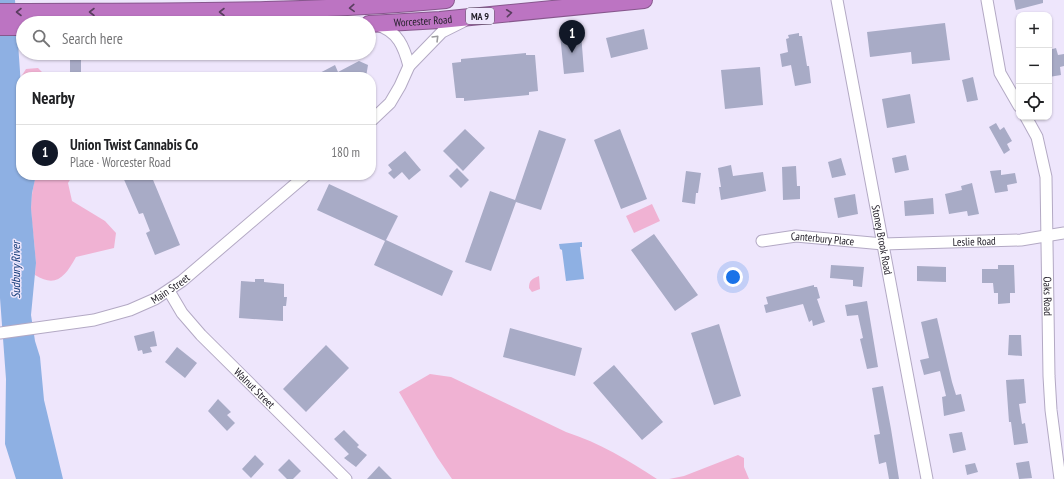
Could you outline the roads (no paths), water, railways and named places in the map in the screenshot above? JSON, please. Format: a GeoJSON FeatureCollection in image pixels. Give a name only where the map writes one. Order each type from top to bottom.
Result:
{"type":"FeatureCollection","features":[{"type":"Feature","properties":{"kind":"highway","name":"Worcester Road"},"geometry":{"type":"LineString","coordinates":[[0,12],[274,11],[354,8],[446,0]]}},
{"type":"Feature","properties":{"kind":"highway","name":"Worcester Road"},"geometry":{"type":"LineString","coordinates":[[376,24],[472,17],[587,3],[644,0]]}},
{"type":"Feature","properties":{"kind":"highway"},"geometry":{"type":"LineString","coordinates":[[0,27],[16,27]]}},
{"type":"Feature","properties":{"kind":"street","name":"Stoney Brook Road"},"geometry":{"type":"LineString","coordinates":[[837,0],[926,479]]}},
{"type":"Feature","properties":{"kind":"street"},"geometry":{"type":"LineString","coordinates":[[987,0],[1000,73],[1016,101]]}},
{"type":"Feature","properties":{"kind":"street"},"geometry":{"type":"LineString","coordinates":[[376,116],[390,102],[409,66],[442,32],[472,17]]}},
{"type":"Feature","properties":{"kind":"street"},"geometry":{"type":"LineString","coordinates":[[376,25],[385,27],[394,33],[401,43],[409,66]]}},
{"type":"Feature","properties":{"kind":"street","name":"Oaks Road"},"geometry":{"type":"LineString","coordinates":[[1028,120],[1037,137],[1043,158],[1046,177],[1049,376],[1051,410],[1060,479]]}},
{"type":"Feature","properties":{"kind":"street","name":"Main Street"},"geometry":{"type":"LineString","coordinates":[[0,334],[94,320],[143,305],[169,291],[300,180]]}},
{"type":"Feature","properties":{"kind":"street","name":"Leslie Road"},"geometry":{"type":"LineString","coordinates":[[883,244],[1021,240],[1048,237],[1064,233]]}},
{"type":"Feature","properties":{"kind":"street","name":"Canterbury Place"},"geometry":{"type":"LineString","coordinates":[[762,241],[796,236],[883,244]]}},
{"type":"Feature","properties":{"kind":"street","name":"Walnut Street"},"geometry":{"type":"LineString","coordinates":[[169,291],[182,313],[201,335],[346,479]]}},
{"type":"Feature","properties":{"kind":"water","name":"Sudbury River"},"geometry":{"type":"Polygon","coordinates":[[[0,0],[15,0],[16,60],[19,60],[20,72],[16,72],[16,180],[35,180],[31,208],[36,263],[31,315],[35,341],[40,357],[44,400],[63,479],[16,479],[5,444],[6,379],[0,298],[0,0]]]}},
{"type":"Feature","properties":{"kind":"water"},"geometry":{"type":"Polygon","coordinates":[[[582,242],[582,247],[580,247],[584,279],[566,281],[562,250],[560,249],[559,244],[582,242]]]}},
{"type":"Feature","properties":{"kind":"place","name":"Union Twist Cannabis Co"},"geometry":{"type":"Point","coordinates":[572,53]}}]}
